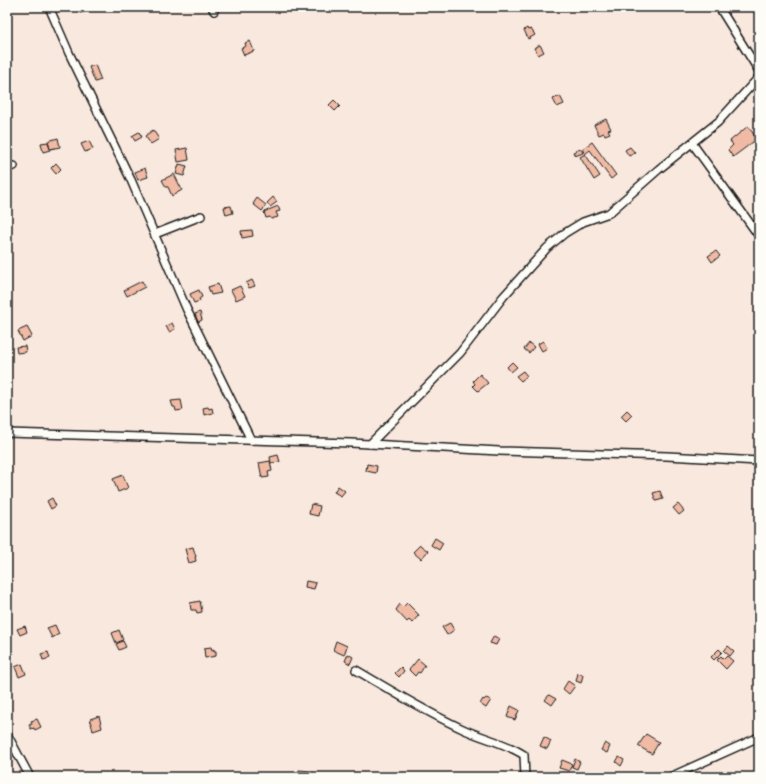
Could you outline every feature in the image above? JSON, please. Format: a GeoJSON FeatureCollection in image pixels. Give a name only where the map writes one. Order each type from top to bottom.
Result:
{"type":"FeatureCollection","features":[{"type":"Feature","properties":{"kind":"street"},"geometry":{"type":"LineString","coordinates":[[49,7],[69,53],[131,180],[188,310],[252,440]]}},
{"type":"Feature","properties":{"kind":"street"},"geometry":{"type":"LineString","coordinates":[[720,7],[759,71]]}},
{"type":"Feature","properties":{"kind":"street"},"geometry":{"type":"LineString","coordinates":[[370,444],[460,353],[503,297],[547,248],[565,233],[583,222],[609,213],[659,169],[726,115],[759,78]]}},
{"type":"Feature","properties":{"kind":"street"},"geometry":{"type":"LineString","coordinates":[[692,143],[759,236]]}},
{"type":"Feature","properties":{"kind":"street"},"geometry":{"type":"LineString","coordinates":[[155,234],[200,216]]}},
{"type":"Feature","properties":{"kind":"street"},"geometry":{"type":"LineString","coordinates":[[7,433],[370,444],[498,451],[667,456],[759,461]]}},
{"type":"Feature","properties":{"kind":"street"},"geometry":{"type":"LineString","coordinates":[[356,670],[432,714],[467,731],[514,749],[524,755],[525,777]]}},
{"type":"Feature","properties":{"kind":"street"},"geometry":{"type":"LineString","coordinates":[[7,734],[30,777]]}},
{"type":"Feature","properties":{"kind":"street"},"geometry":{"type":"LineString","coordinates":[[670,777],[759,737]]}},
{"type":"Feature","properties":{"kind":"building"},"geometry":{"type":"Polygon","coordinates":[[[79,7],[100,7],[80,13],[79,7]]]}},
{"type":"Feature","properties":{"kind":"building"},"geometry":{"type":"Polygon","coordinates":[[[527,28],[528,30],[531,29],[535,35],[528,39],[524,30],[527,28]]]}},
{"type":"Feature","properties":{"kind":"building"},"geometry":{"type":"Polygon","coordinates":[[[250,41],[254,51],[244,55],[241,48],[246,46],[245,43],[250,41]]]}},
{"type":"Feature","properties":{"kind":"building"},"geometry":{"type":"Polygon","coordinates":[[[540,45],[544,52],[538,55],[534,48],[540,45]]]}},
{"type":"Feature","properties":{"kind":"building"},"geometry":{"type":"Polygon","coordinates":[[[95,65],[101,80],[95,82],[89,67],[95,65]]]}},
{"type":"Feature","properties":{"kind":"building"},"geometry":{"type":"Polygon","coordinates":[[[560,96],[564,104],[557,107],[553,99],[560,96]]]}},
{"type":"Feature","properties":{"kind":"building"},"geometry":{"type":"Polygon","coordinates":[[[334,100],[340,106],[335,111],[329,105],[334,100]]]}},
{"type":"Feature","properties":{"kind":"building"},"geometry":{"type":"Polygon","coordinates":[[[606,119],[611,129],[608,130],[610,133],[599,135],[594,125],[606,119]]]}},
{"type":"Feature","properties":{"kind":"building"},"geometry":{"type":"Polygon","coordinates":[[[748,126],[757,139],[733,157],[728,150],[733,145],[730,141],[748,126]]]}},
{"type":"Feature","properties":{"kind":"building"},"geometry":{"type":"Polygon","coordinates":[[[153,130],[159,139],[151,144],[145,136],[153,130]]]}},
{"type":"Feature","properties":{"kind":"building"},"geometry":{"type":"Polygon","coordinates":[[[139,132],[142,137],[135,141],[132,136],[139,132]]]}},
{"type":"Feature","properties":{"kind":"building"},"geometry":{"type":"Polygon","coordinates":[[[58,138],[60,147],[50,149],[48,141],[58,138]]]}},
{"type":"Feature","properties":{"kind":"building"},"geometry":{"type":"Polygon","coordinates":[[[89,141],[93,149],[85,152],[81,144],[89,141]]]}},
{"type":"Feature","properties":{"kind":"building"},"geometry":{"type":"Polygon","coordinates":[[[48,142],[50,150],[43,152],[41,143],[48,142]]]}},
{"type":"Feature","properties":{"kind":"building"},"geometry":{"type":"Polygon","coordinates":[[[592,142],[616,175],[611,179],[590,150],[585,154],[582,149],[592,142]]]}},
{"type":"Feature","properties":{"kind":"building"},"geometry":{"type":"Polygon","coordinates":[[[630,147],[635,153],[629,156],[625,150],[630,147]]]}},
{"type":"Feature","properties":{"kind":"building"},"geometry":{"type":"Polygon","coordinates":[[[187,148],[189,160],[178,162],[176,150],[187,148]]]}},
{"type":"Feature","properties":{"kind":"building"},"geometry":{"type":"Polygon","coordinates":[[[581,149],[583,153],[575,156],[573,152],[581,149]]]}},
{"type":"Feature","properties":{"kind":"building"},"geometry":{"type":"Polygon","coordinates":[[[585,154],[600,176],[594,180],[580,157],[585,154]]]}},
{"type":"Feature","properties":{"kind":"building"},"geometry":{"type":"Polygon","coordinates":[[[56,163],[61,169],[56,174],[51,168],[56,163]]]}},
{"type":"Feature","properties":{"kind":"building"},"geometry":{"type":"Polygon","coordinates":[[[179,164],[187,166],[184,176],[176,174],[179,164]]]}},
{"type":"Feature","properties":{"kind":"building"},"geometry":{"type":"Polygon","coordinates":[[[145,168],[148,177],[138,180],[135,172],[145,168]]]}},
{"type":"Feature","properties":{"kind":"building"},"geometry":{"type":"Polygon","coordinates":[[[174,174],[182,190],[172,196],[168,187],[166,187],[162,180],[174,174]]]}},
{"type":"Feature","properties":{"kind":"building"},"geometry":{"type":"Polygon","coordinates":[[[273,197],[277,202],[270,207],[267,203],[273,197]]]}},
{"type":"Feature","properties":{"kind":"building"},"geometry":{"type":"Polygon","coordinates":[[[257,198],[266,205],[262,211],[253,204],[257,198]]]}},
{"type":"Feature","properties":{"kind":"building"},"geometry":{"type":"Polygon","coordinates":[[[231,206],[233,213],[226,215],[224,207],[231,206]]]}},
{"type":"Feature","properties":{"kind":"building"},"geometry":{"type":"Polygon","coordinates":[[[278,206],[280,211],[276,212],[278,217],[271,219],[270,217],[266,218],[264,212],[278,206]]]}},
{"type":"Feature","properties":{"kind":"building"},"geometry":{"type":"Polygon","coordinates":[[[252,230],[253,236],[242,238],[241,231],[252,230]]]}},
{"type":"Feature","properties":{"kind":"building"},"geometry":{"type":"Polygon","coordinates":[[[716,251],[720,256],[712,262],[708,256],[716,251]]]}},
{"type":"Feature","properties":{"kind":"building"},"geometry":{"type":"Polygon","coordinates":[[[252,280],[255,286],[249,288],[246,283],[252,280]]]}},
{"type":"Feature","properties":{"kind":"building"},"geometry":{"type":"Polygon","coordinates":[[[142,281],[145,287],[127,296],[124,290],[142,281]]]}},
{"type":"Feature","properties":{"kind":"building"},"geometry":{"type":"Polygon","coordinates":[[[218,284],[221,293],[211,295],[208,287],[218,284]]]}},
{"type":"Feature","properties":{"kind":"building"},"geometry":{"type":"Polygon","coordinates":[[[240,286],[245,296],[236,300],[231,290],[240,286]]]}},
{"type":"Feature","properties":{"kind":"building"},"geometry":{"type":"Polygon","coordinates":[[[199,290],[202,297],[199,299],[200,301],[194,303],[190,294],[199,290]]]}},
{"type":"Feature","properties":{"kind":"building"},"geometry":{"type":"Polygon","coordinates":[[[200,312],[202,320],[198,322],[195,314],[200,312]]]}},
{"type":"Feature","properties":{"kind":"building"},"geometry":{"type":"Polygon","coordinates":[[[172,323],[175,329],[169,332],[166,326],[172,323]]]}},
{"type":"Feature","properties":{"kind":"building"},"geometry":{"type":"Polygon","coordinates":[[[27,327],[32,336],[23,341],[18,331],[27,327]]]}},
{"type":"Feature","properties":{"kind":"building"},"geometry":{"type":"Polygon","coordinates":[[[543,341],[547,348],[542,351],[538,344],[543,341]]]}},
{"type":"Feature","properties":{"kind":"building"},"geometry":{"type":"Polygon","coordinates":[[[529,343],[534,347],[529,353],[524,349],[529,343]]]}},
{"type":"Feature","properties":{"kind":"building"},"geometry":{"type":"Polygon","coordinates":[[[25,346],[26,352],[17,353],[16,347],[25,346]]]}},
{"type":"Feature","properties":{"kind":"building"},"geometry":{"type":"Polygon","coordinates":[[[512,362],[517,367],[511,372],[507,367],[512,362]]]}},
{"type":"Feature","properties":{"kind":"building"},"geometry":{"type":"Polygon","coordinates":[[[523,371],[527,376],[521,381],[516,376],[523,371]]]}},
{"type":"Feature","properties":{"kind":"building"},"geometry":{"type":"Polygon","coordinates":[[[480,374],[488,383],[478,391],[473,386],[475,384],[473,381],[480,374]]]}},
{"type":"Feature","properties":{"kind":"building"},"geometry":{"type":"Polygon","coordinates":[[[181,400],[183,410],[176,411],[171,401],[181,400]]]}},
{"type":"Feature","properties":{"kind":"building"},"geometry":{"type":"Polygon","coordinates":[[[208,407],[209,409],[212,408],[213,413],[204,415],[203,408],[208,407]]]}},
{"type":"Feature","properties":{"kind":"building"},"geometry":{"type":"Polygon","coordinates":[[[627,410],[632,415],[626,421],[621,416],[627,410]]]}},
{"type":"Feature","properties":{"kind":"building"},"geometry":{"type":"Polygon","coordinates":[[[278,455],[280,462],[271,463],[270,457],[278,455]]]}},
{"type":"Feature","properties":{"kind":"building"},"geometry":{"type":"Polygon","coordinates":[[[270,461],[272,471],[268,472],[269,477],[262,478],[259,463],[270,461]]]}},
{"type":"Feature","properties":{"kind":"building"},"geometry":{"type":"Polygon","coordinates":[[[367,464],[377,466],[376,473],[366,471],[367,464]]]}},
{"type":"Feature","properties":{"kind":"building"},"geometry":{"type":"Polygon","coordinates":[[[123,475],[128,488],[118,492],[113,479],[123,475]]]}},
{"type":"Feature","properties":{"kind":"building"},"geometry":{"type":"Polygon","coordinates":[[[338,486],[345,491],[341,496],[334,492],[338,486]]]}},
{"type":"Feature","properties":{"kind":"building"},"geometry":{"type":"Polygon","coordinates":[[[660,491],[663,499],[656,501],[653,493],[660,491]]]}},
{"type":"Feature","properties":{"kind":"building"},"geometry":{"type":"Polygon","coordinates":[[[52,498],[56,506],[51,509],[47,501],[52,498]]]}},
{"type":"Feature","properties":{"kind":"building"},"geometry":{"type":"Polygon","coordinates":[[[311,504],[320,506],[318,516],[309,514],[311,504]]]}},
{"type":"Feature","properties":{"kind":"building"},"geometry":{"type":"Polygon","coordinates":[[[678,504],[684,511],[679,515],[673,508],[678,504]]]}},
{"type":"Feature","properties":{"kind":"building"},"geometry":{"type":"Polygon","coordinates":[[[435,538],[443,543],[439,550],[431,545],[435,538]]]}},
{"type":"Feature","properties":{"kind":"building"},"geometry":{"type":"Polygon","coordinates":[[[420,545],[428,551],[421,559],[413,552],[420,545]]]}},
{"type":"Feature","properties":{"kind":"building"},"geometry":{"type":"Polygon","coordinates":[[[193,547],[196,561],[189,563],[185,549],[193,547]]]}},
{"type":"Feature","properties":{"kind":"building"},"geometry":{"type":"Polygon","coordinates":[[[306,581],[316,583],[314,589],[305,587],[306,581]]]}},
{"type":"Feature","properties":{"kind":"building"},"geometry":{"type":"Polygon","coordinates":[[[200,601],[202,612],[197,613],[196,610],[191,610],[190,603],[200,601]]]}},
{"type":"Feature","properties":{"kind":"building"},"geometry":{"type":"Polygon","coordinates":[[[407,603],[419,615],[412,623],[409,620],[407,622],[396,610],[400,604],[403,607],[407,603]]]}},
{"type":"Feature","properties":{"kind":"building"},"geometry":{"type":"Polygon","coordinates":[[[450,623],[454,630],[447,635],[442,627],[450,623]]]}},
{"type":"Feature","properties":{"kind":"building"},"geometry":{"type":"Polygon","coordinates":[[[55,625],[59,634],[52,638],[47,628],[55,625]]]}},
{"type":"Feature","properties":{"kind":"building"},"geometry":{"type":"Polygon","coordinates":[[[25,626],[27,632],[20,635],[17,629],[25,626]]]}},
{"type":"Feature","properties":{"kind":"building"},"geometry":{"type":"Polygon","coordinates":[[[119,630],[123,640],[116,643],[112,633],[119,630]]]}},
{"type":"Feature","properties":{"kind":"building"},"geometry":{"type":"Polygon","coordinates":[[[494,636],[499,639],[496,645],[490,643],[494,636]]]}},
{"type":"Feature","properties":{"kind":"building"},"geometry":{"type":"Polygon","coordinates":[[[123,641],[126,647],[119,650],[116,644],[123,641]]]}},
{"type":"Feature","properties":{"kind":"building"},"geometry":{"type":"Polygon","coordinates":[[[336,641],[347,646],[344,655],[333,650],[336,641]]]}},
{"type":"Feature","properties":{"kind":"building"},"geometry":{"type":"Polygon","coordinates":[[[728,646],[734,651],[730,656],[724,651],[728,646]]]}},
{"type":"Feature","properties":{"kind":"building"},"geometry":{"type":"Polygon","coordinates":[[[211,647],[212,650],[214,649],[214,651],[216,651],[216,656],[205,658],[204,648],[211,647]]]}},
{"type":"Feature","properties":{"kind":"building"},"geometry":{"type":"Polygon","coordinates":[[[719,649],[722,652],[714,660],[711,657],[719,649]]]}},
{"type":"Feature","properties":{"kind":"building"},"geometry":{"type":"Polygon","coordinates":[[[48,652],[50,658],[43,660],[41,654],[48,652]]]}},
{"type":"Feature","properties":{"kind":"building"},"geometry":{"type":"Polygon","coordinates":[[[348,654],[353,657],[350,664],[345,661],[348,654]]]}},
{"type":"Feature","properties":{"kind":"building"},"geometry":{"type":"Polygon","coordinates":[[[721,656],[724,659],[727,656],[733,661],[726,669],[717,660],[721,656]]]}},
{"type":"Feature","properties":{"kind":"building"},"geometry":{"type":"Polygon","coordinates":[[[418,659],[425,665],[420,673],[418,672],[415,676],[409,670],[418,659]]]}},
{"type":"Feature","properties":{"kind":"building"},"geometry":{"type":"Polygon","coordinates":[[[22,664],[26,674],[19,677],[15,667],[22,664]]]}},
{"type":"Feature","properties":{"kind":"building"},"geometry":{"type":"Polygon","coordinates":[[[401,667],[404,671],[399,677],[395,673],[401,667]]]}},
{"type":"Feature","properties":{"kind":"building"},"geometry":{"type":"Polygon","coordinates":[[[578,673],[583,675],[581,683],[576,681],[578,673]]]}},
{"type":"Feature","properties":{"kind":"building"},"geometry":{"type":"Polygon","coordinates":[[[568,681],[575,686],[569,694],[563,689],[568,681]]]}},
{"type":"Feature","properties":{"kind":"building"},"geometry":{"type":"Polygon","coordinates":[[[549,695],[556,699],[552,705],[545,700],[549,695]]]}},
{"type":"Feature","properties":{"kind":"building"},"geometry":{"type":"Polygon","coordinates":[[[486,698],[491,700],[486,708],[480,704],[483,699],[484,700],[486,698]]]}},
{"type":"Feature","properties":{"kind":"building"},"geometry":{"type":"Polygon","coordinates":[[[511,706],[519,710],[515,720],[507,717],[511,706]]]}},
{"type":"Feature","properties":{"kind":"building"},"geometry":{"type":"Polygon","coordinates":[[[99,716],[102,728],[93,731],[90,719],[99,716]]]}},
{"type":"Feature","properties":{"kind":"building"},"geometry":{"type":"Polygon","coordinates":[[[37,719],[41,727],[35,730],[34,728],[31,729],[29,725],[32,724],[31,721],[37,719]]]}},
{"type":"Feature","properties":{"kind":"building"},"geometry":{"type":"Polygon","coordinates":[[[646,734],[659,742],[652,754],[638,746],[646,734]]]}},
{"type":"Feature","properties":{"kind":"building"},"geometry":{"type":"Polygon","coordinates":[[[544,737],[551,741],[547,749],[540,746],[544,737]]]}},
{"type":"Feature","properties":{"kind":"building"},"geometry":{"type":"Polygon","coordinates":[[[605,743],[610,746],[607,753],[601,750],[605,743]]]}},
{"type":"Feature","properties":{"kind":"building"},"geometry":{"type":"Polygon","coordinates":[[[619,757],[624,760],[621,766],[616,762],[619,757]]]}},
{"type":"Feature","properties":{"kind":"building"},"geometry":{"type":"Polygon","coordinates":[[[575,759],[580,762],[577,769],[572,767],[575,759]]]}},
{"type":"Feature","properties":{"kind":"building"},"geometry":{"type":"Polygon","coordinates":[[[562,760],[572,764],[569,771],[559,768],[562,760]]]}},
{"type":"Feature","properties":{"kind":"building"},"geometry":{"type":"Polygon","coordinates":[[[299,770],[312,771],[311,777],[298,777],[299,770]]]}}]}
